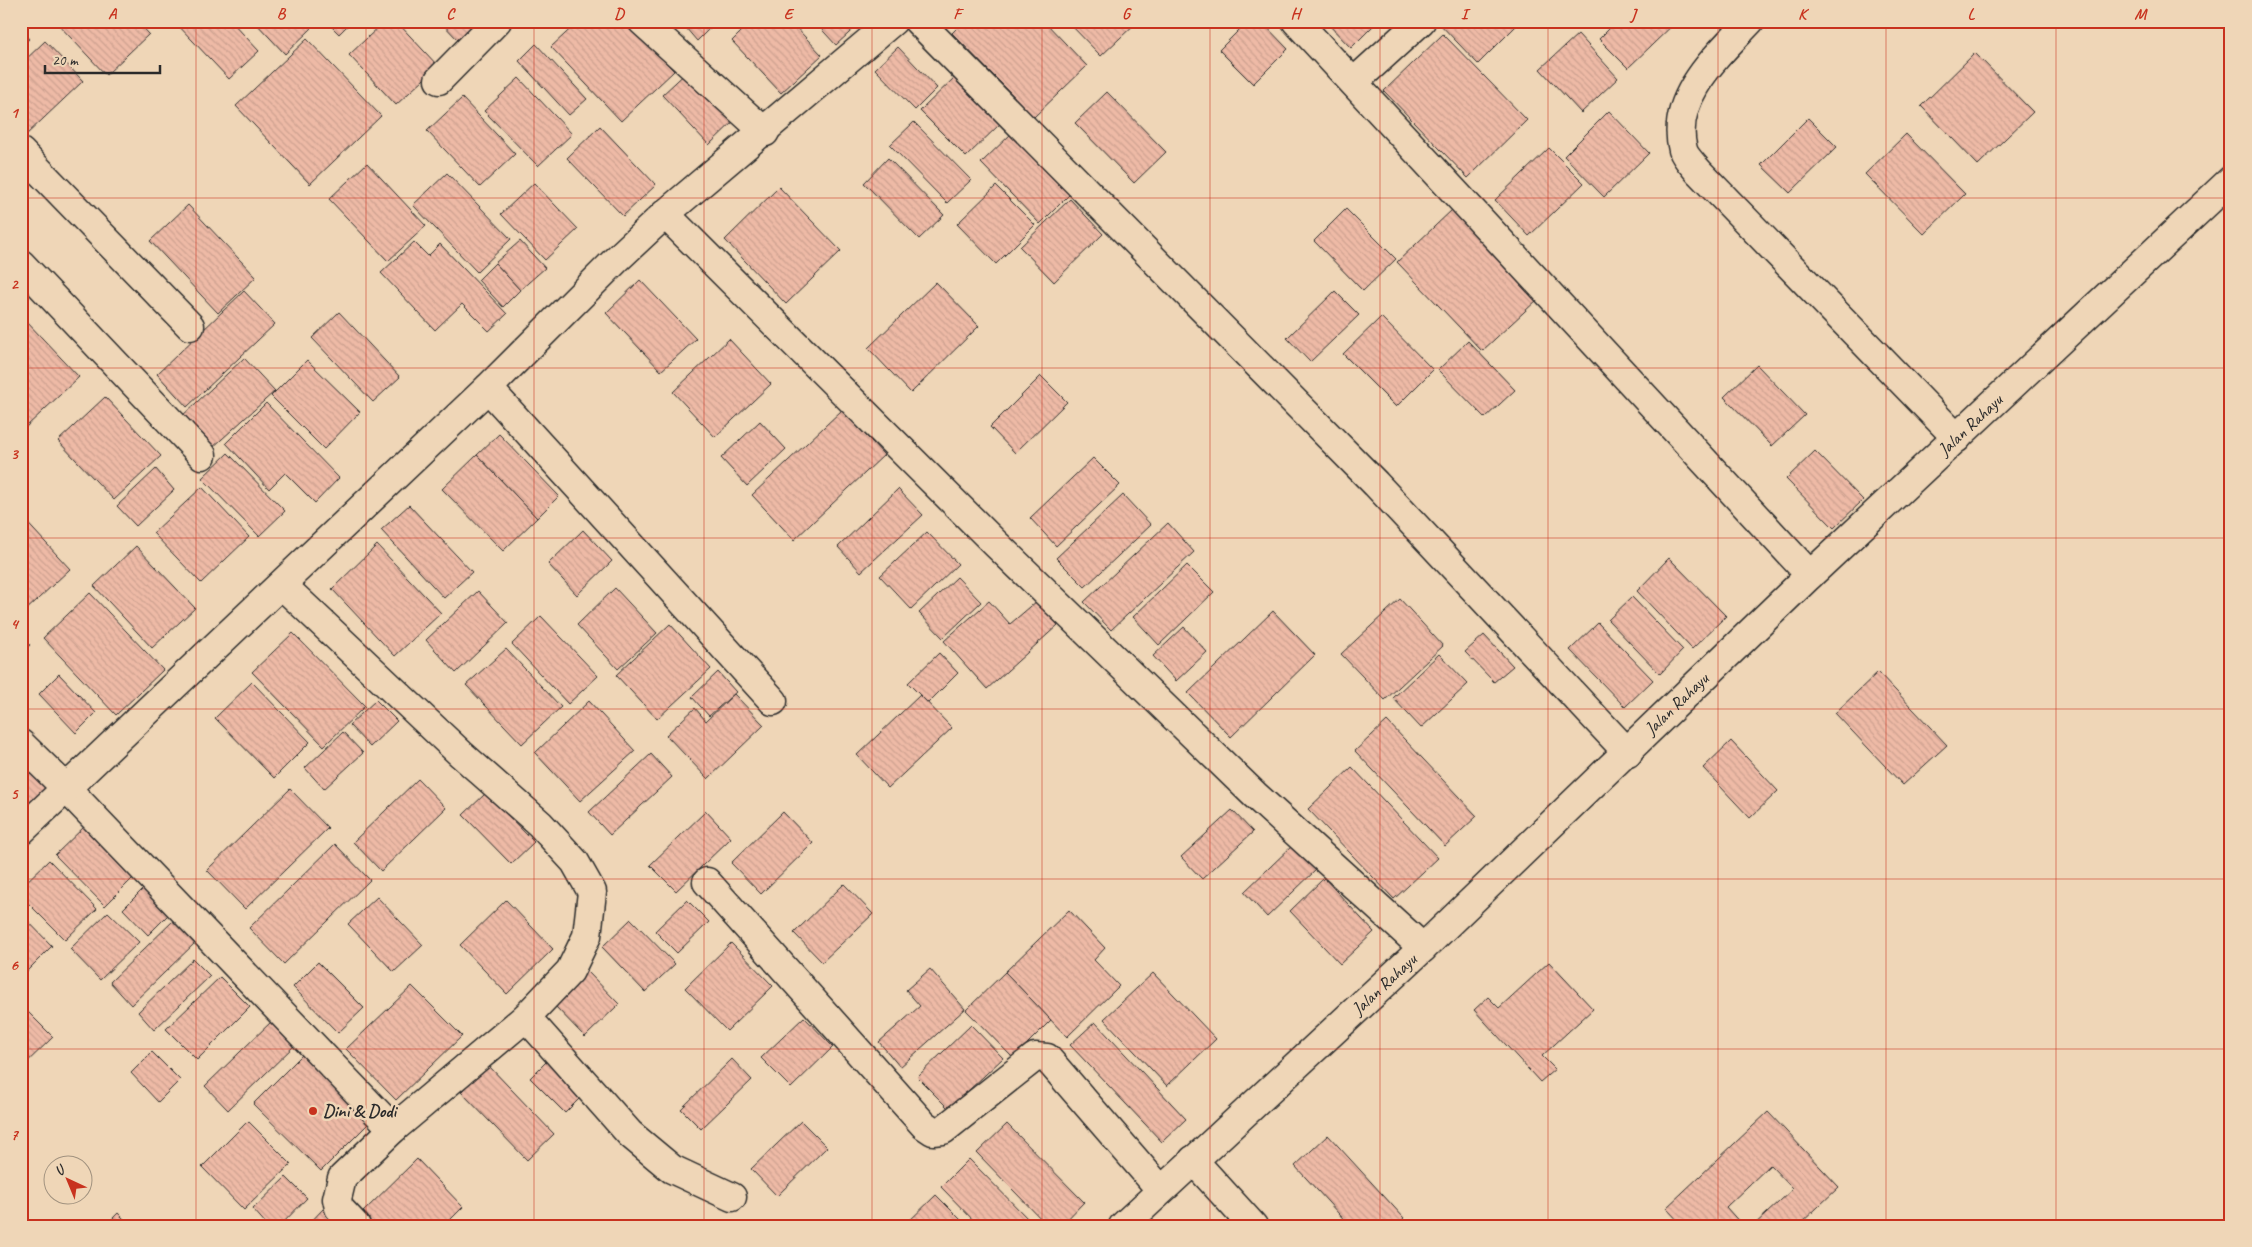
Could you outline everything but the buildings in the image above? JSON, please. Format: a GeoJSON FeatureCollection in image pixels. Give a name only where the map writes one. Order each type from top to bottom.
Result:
{"type":"FeatureCollection","features":[{"type":"Feature","properties":{"kind":"street"},"geometry":{"type":"LineString","coordinates":[[439,80],[497,21]]}},
{"type":"Feature","properties":{"kind":"street"},"geometry":{"type":"LineString","coordinates":[[642,21],[765,132]]}},
{"type":"Feature","properties":{"kind":"street"},"geometry":{"type":"LineString","coordinates":[[21,831],[488,388],[616,259],[665,214],[765,132],[893,21]]}},
{"type":"Feature","properties":{"kind":"street"},"geometry":{"type":"LineString","coordinates":[[918,21],[1376,484],[1628,752]]}},
{"type":"Feature","properties":{"kind":"street"},"geometry":{"type":"LineString","coordinates":[[1296,21],[1810,575]]}},
{"type":"Feature","properties":{"kind":"street"},"geometry":{"type":"LineString","coordinates":[[1354,82],[1421,21]]}},
{"type":"Feature","properties":{"kind":"street"},"geometry":{"type":"LineString","coordinates":[[1750,21],[1719,53],[1692,87],[1681,120],[1683,151],[1699,172],[1958,438]]}},
{"type":"Feature","properties":{"kind":"street"},"geometry":{"type":"LineString","coordinates":[[21,152],[190,326]]}},
{"type":"Feature","properties":{"kind":"street","name":"Jalan Rahayu"},"geometry":{"type":"LineString","coordinates":[[1123,1226],[1423,948],[1810,575],[2231,180]]}},
{"type":"Feature","properties":{"kind":"street"},"geometry":{"type":"LineString","coordinates":[[665,214],[1009,557],[1256,795],[1423,948]]}},
{"type":"Feature","properties":{"kind":"street"},"geometry":{"type":"LineString","coordinates":[[21,264],[202,455]]}},
{"type":"Feature","properties":{"kind":"street"},"geometry":{"type":"LineString","coordinates":[[488,388],[773,701]]}},
{"type":"Feature","properties":{"kind":"street"},"geometry":{"type":"LineString","coordinates":[[282,585],[461,754],[540,824],[575,862],[592,892],[587,936],[570,971],[526,1017],[393,1129],[342,1178],[337,1199],[339,1208],[356,1226]]}},
{"type":"Feature","properties":{"kind":"street"},"geometry":{"type":"LineString","coordinates":[[21,744],[67,789],[393,1129]]}},
{"type":"Feature","properties":{"kind":"street"},"geometry":{"type":"LineString","coordinates":[[707,882],[924,1125],[933,1131],[943,1130],[1035,1057],[1047,1058],[1161,1190]]}},
{"type":"Feature","properties":{"kind":"street"},"geometry":{"type":"LineString","coordinates":[[526,1017],[630,1134],[672,1169],[732,1197]]}},
{"type":"Feature","properties":{"kind":"street"},"geometry":{"type":"LineString","coordinates":[[1193,1160],[1253,1226]]}},
{"type":"Feature","properties":{"kind":"place","name":"Dini & Dodi"},"geometry":{"type":"Point","coordinates":[313,1111]}}]}
